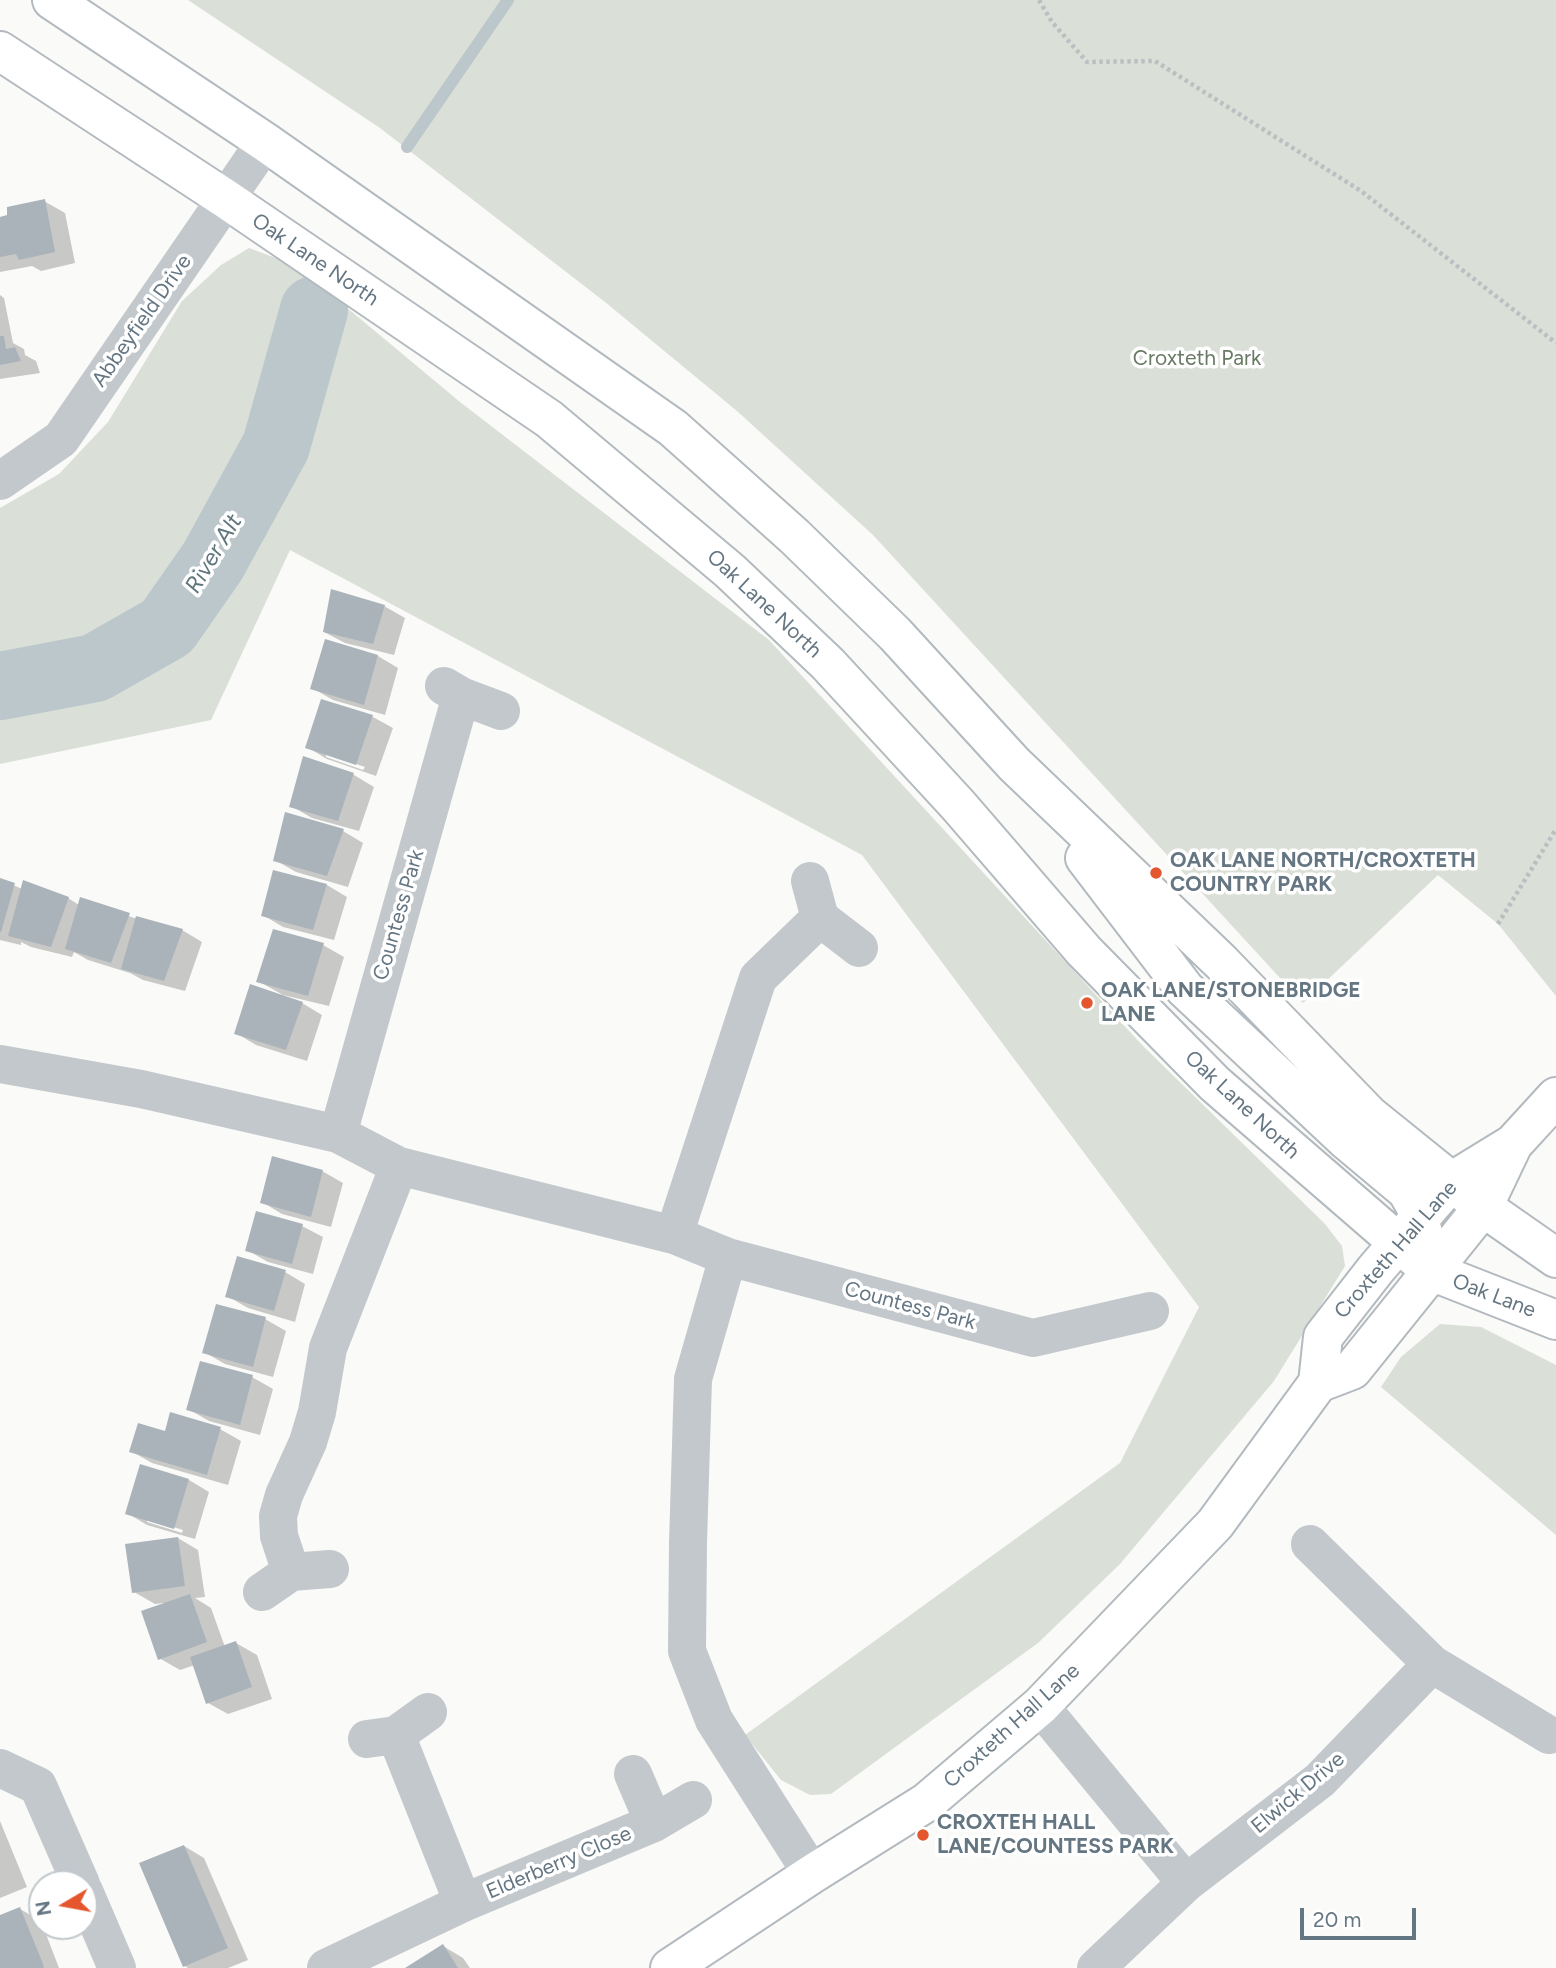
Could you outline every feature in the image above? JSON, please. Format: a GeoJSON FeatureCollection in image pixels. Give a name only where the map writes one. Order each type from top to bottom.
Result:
{"type":"FeatureCollection","features":[{"type":"Feature","properties":{"kind":"street"},"geometry":{"type":"LineString","coordinates":[[52,0],[265,142],[673,428],[794,536],[895,634],[1014,764],[1221,962],[1369,1115],[1483,1207],[1556,1258]]}},
{"type":"Feature","properties":{"kind":"street","name":"Oak Lane North"},"geometry":{"type":"LineString","coordinates":[[0,51],[226,199],[549,419],[730,571],[828,664],[958,805],[1084,951],[1215,1084],[1409,1232],[1431,1271]]}},
{"type":"Feature","properties":{"kind":"street","name":"Abbeyfield Drive"},"geometry":{"type":"LineString","coordinates":[[0,481],[61,439],[265,142]]}},
{"type":"Feature","properties":{"kind":"street","name":"Countess Park"},"geometry":{"type":"LineString","coordinates":[[338,1134],[453,691],[501,711]]}},
{"type":"Feature","properties":{"kind":"street"},"geometry":{"type":"LineString","coordinates":[[1014,764],[1185,989],[1346,1140],[1407,1191],[1409,1232]]}},
{"type":"Feature","properties":{"kind":"street"},"geometry":{"type":"LineString","coordinates":[[810,881],[820,918],[859,948]]}},
{"type":"Feature","properties":{"kind":"street"},"geometry":{"type":"LineString","coordinates":[[674,1235],[758,978],[820,918]]}},
{"type":"Feature","properties":{"kind":"street","name":"Countess Park"},"geometry":{"type":"LineString","coordinates":[[0,1064],[141,1089],[338,1134],[399,1166],[674,1235],[728,1257],[1032,1338],[1150,1311]]}},
{"type":"Feature","properties":{"kind":"street","name":"Croxteth Hall Lane"},"geometry":{"type":"LineString","coordinates":[[670,1968],[927,1802],[1040,1706],[1214,1524],[1318,1383],[1323,1337],[1451,1182],[1513,1144],[1556,1097]]}},
{"type":"Feature","properties":{"kind":"street","name":"Croxteth Hall Lane"},"geometry":{"type":"LineString","coordinates":[[1318,1383],[1352,1370],[1483,1207],[1513,1144]]}},
{"type":"Feature","properties":{"kind":"street"},"geometry":{"type":"LineString","coordinates":[[330,1569],[277,1582],[278,1516],[288,1485],[308,1442],[317,1412],[328,1348],[399,1166]]}},
{"type":"Feature","properties":{"kind":"street"},"geometry":{"type":"LineString","coordinates":[[728,1257],[693,1380],[687,1651],[714,1720],[812,1874]]}},
{"type":"Feature","properties":{"kind":"street","name":"Oak Lane"},"geometry":{"type":"LineString","coordinates":[[1431,1271],[1556,1320]]}},
{"type":"Feature","properties":{"kind":"street"},"geometry":{"type":"LineString","coordinates":[[1310,1544],[1432,1664],[1549,1735]]}},
{"type":"Feature","properties":{"kind":"street","name":"Elwick Drive"},"geometry":{"type":"LineString","coordinates":[[1096,1968],[1186,1883],[1320,1780],[1432,1664]]}},
{"type":"Feature","properties":{"kind":"street"},"geometry":{"type":"LineString","coordinates":[[1040,1706],[1186,1883]]}},
{"type":"Feature","properties":{"kind":"street","name":"Elderberry Close"},"geometry":{"type":"LineString","coordinates":[[428,1712],[382,1737],[463,1903]]}},
{"type":"Feature","properties":{"kind":"street"},"geometry":{"type":"LineString","coordinates":[[0,1768],[38,1786],[75,1870]]}},
{"type":"Feature","properties":{"kind":"street","name":"Elderberry Close"},"geometry":{"type":"LineString","coordinates":[[634,1774],[654,1823]]}},
{"type":"Feature","properties":{"kind":"street","name":"Elderberry Close"},"geometry":{"type":"LineString","coordinates":[[332,1967],[463,1903],[654,1823],[693,1800]]}},
{"type":"Feature","properties":{"kind":"street"},"geometry":{"type":"LineString","coordinates":[[98,1924],[117,1968]]}},
{"type":"Feature","properties":{"kind":"path"},"geometry":{"type":"LineString","coordinates":[[1039,0],[1052,22],[1087,62],[1155,61],[1361,191],[1556,343]]}},
{"type":"Feature","properties":{"kind":"path"},"geometry":{"type":"LineString","coordinates":[[1498,924],[1556,829]]}},
{"type":"Feature","properties":{"kind":"green space","name":"Croxteth Park"},"geometry":{"type":"Polygon","coordinates":[[[188,0],[1556,0],[1556,996],[1498,924],[1438,875],[1303,1003],[873,535],[737,411],[605,302],[380,128],[188,0]]]}},
{"type":"Feature","properties":{"kind":"green space"},"geometry":{"type":"Polygon","coordinates":[[[249,248],[297,266],[460,402],[769,640],[1143,1046],[1325,1224],[1342,1246],[1345,1266],[1274,1381],[1120,1564],[1038,1643],[831,1794],[810,1795],[781,1780],[745,1735],[1120,1463],[1199,1307],[862,855],[290,550],[211,720],[0,764],[0,508],[59,474],[108,422],[182,301],[221,265],[249,248]]]}},
{"type":"Feature","properties":{"kind":"green space"},"geometry":{"type":"Polygon","coordinates":[[[1440,1324],[1481,1327],[1556,1365],[1556,1535],[1381,1387],[1401,1357],[1440,1324]]]}},
{"type":"Feature","properties":{"kind":"building"},"geometry":{"type":"Polygon","coordinates":[[[45,199],[55,252],[19,260],[16,254],[0,257],[0,217],[7,215],[7,207],[45,199]]]}},
{"type":"Feature","properties":{"kind":"building"},"geometry":{"type":"Polygon","coordinates":[[[0,336],[4,336],[6,349],[15,347],[21,361],[0,365],[0,336]]]}},
{"type":"Feature","properties":{"kind":"building"},"geometry":{"type":"Polygon","coordinates":[[[331,589],[385,605],[373,644],[323,632],[331,589]]]}},
{"type":"Feature","properties":{"kind":"building"},"geometry":{"type":"Polygon","coordinates":[[[325,639],[378,655],[364,705],[310,689],[325,639]]]}},
{"type":"Feature","properties":{"kind":"building"},"geometry":{"type":"Polygon","coordinates":[[[321,699],[373,715],[356,765],[305,748],[321,699]]]}},
{"type":"Feature","properties":{"kind":"building"},"geometry":{"type":"Polygon","coordinates":[[[303,756],[354,773],[338,821],[289,807],[303,756]]]}},
{"type":"Feature","properties":{"kind":"building"},"geometry":{"type":"Polygon","coordinates":[[[285,812],[344,829],[327,876],[273,861],[285,812]]]}},
{"type":"Feature","properties":{"kind":"building"},"geometry":{"type":"Polygon","coordinates":[[[273,870],[327,884],[313,930],[261,916],[273,870]]]}},
{"type":"Feature","properties":{"kind":"building"},"geometry":{"type":"Polygon","coordinates":[[[0,878],[15,883],[1,932],[0,932],[0,878]]]}},
{"type":"Feature","properties":{"kind":"building"},"geometry":{"type":"Polygon","coordinates":[[[23,880],[69,897],[51,947],[8,936],[23,880]]]}},
{"type":"Feature","properties":{"kind":"building"},"geometry":{"type":"Polygon","coordinates":[[[80,897],[130,913],[111,963],[65,949],[80,897]]]}},
{"type":"Feature","properties":{"kind":"building"},"geometry":{"type":"Polygon","coordinates":[[[136,916],[183,929],[164,981],[121,969],[136,916]]]}},
{"type":"Feature","properties":{"kind":"building"},"geometry":{"type":"Polygon","coordinates":[[[273,929],[324,943],[308,996],[256,982],[273,929]]]}},
{"type":"Feature","properties":{"kind":"building"},"geometry":{"type":"Polygon","coordinates":[[[250,984],[303,1002],[286,1050],[234,1034],[250,984]]]}},
{"type":"Feature","properties":{"kind":"building"},"geometry":{"type":"Polygon","coordinates":[[[272,1156],[323,1170],[311,1217],[260,1203],[272,1156]]]}},
{"type":"Feature","properties":{"kind":"building"},"geometry":{"type":"Polygon","coordinates":[[[256,1211],[303,1224],[292,1264],[245,1251],[256,1211]]]}},
{"type":"Feature","properties":{"kind":"building"},"geometry":{"type":"Polygon","coordinates":[[[237,1256],[286,1270],[274,1311],[225,1297],[237,1256]]]}},
{"type":"Feature","properties":{"kind":"building"},"geometry":{"type":"Polygon","coordinates":[[[216,1304],[266,1317],[253,1367],[202,1353],[216,1304]]]}},
{"type":"Feature","properties":{"kind":"building"},"geometry":{"type":"Polygon","coordinates":[[[200,1361],[253,1375],[240,1425],[186,1410],[200,1361]]]}},
{"type":"Feature","properties":{"kind":"building"},"geometry":{"type":"Polygon","coordinates":[[[170,1412],[221,1427],[207,1475],[129,1452],[138,1423],[165,1431],[170,1412]]]}},
{"type":"Feature","properties":{"kind":"building"},"geometry":{"type":"Polygon","coordinates":[[[140,1464],[189,1479],[174,1529],[125,1514],[140,1464]]]}},
{"type":"Feature","properties":{"kind":"building"},"geometry":{"type":"Polygon","coordinates":[[[178,1537],[185,1586],[132,1593],[125,1544],[178,1537]]]}},
{"type":"Feature","properties":{"kind":"building"},"geometry":{"type":"Polygon","coordinates":[[[190,1594],[207,1642],[158,1660],[141,1611],[190,1594]]]}},
{"type":"Feature","properties":{"kind":"building"},"geometry":{"type":"Polygon","coordinates":[[[236,1641],[252,1687],[206,1704],[190,1657],[236,1641]]]}},
{"type":"Feature","properties":{"kind":"building"},"geometry":{"type":"Polygon","coordinates":[[[184,1845],[228,1948],[183,1967],[139,1863],[184,1845]]]}},
{"type":"Feature","properties":{"kind":"building"},"geometry":{"type":"Polygon","coordinates":[[[20,1907],[28,1927],[28,1940],[33,1940],[44,1968],[0,1968],[0,1915],[20,1907]]]}},
{"type":"Feature","properties":{"kind":"building"},"geometry":{"type":"Polygon","coordinates":[[[443,1944],[458,1968],[405,1968],[443,1944]]]}},
{"type":"Feature","properties":{"kind":"waterway","name":"River Alt"},"geometry":{"type":"LineString","coordinates":[[407,147],[508,0]]}},
{"type":"Feature","properties":{"kind":"waterway","name":"River Alt"},"geometry":{"type":"LineString","coordinates":[[0,686],[95,668],[167,627],[213,561],[276,446],[314,310]]}},
{"type":"Feature","properties":{"kind":"place","name":"OAK LANE NORTH/CROXTETH COUNTRY PARK"},"geometry":{"type":"Point","coordinates":[1156,873]}},
{"type":"Feature","properties":{"kind":"place","name":"OAK LANE/STONEBRIDGE LANE"},"geometry":{"type":"Point","coordinates":[1087,1003]}},
{"type":"Feature","properties":{"kind":"place","name":"CROXTEH HALL LANE/COUNTESS PARK"},"geometry":{"type":"Point","coordinates":[923,1835]}}]}
